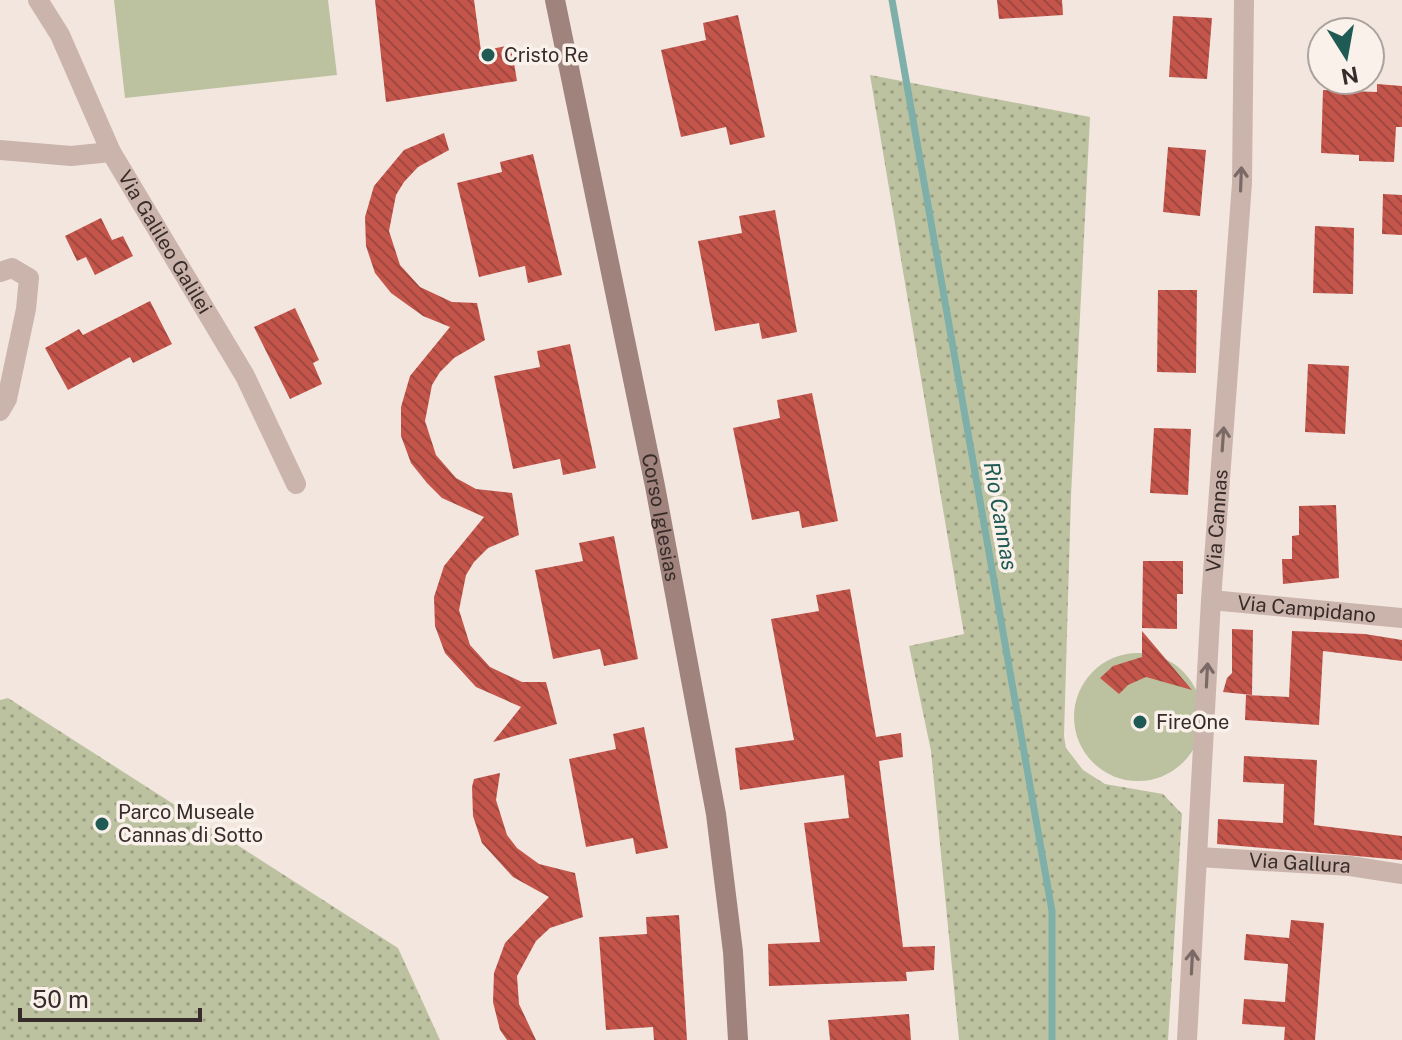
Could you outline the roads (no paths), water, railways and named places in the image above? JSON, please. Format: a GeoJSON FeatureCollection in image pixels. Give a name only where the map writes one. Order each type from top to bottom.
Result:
{"type":"FeatureCollection","features":[{"type":"Feature","properties":{"kind":"street","name":"Via Galileo Galilei"},"geometry":{"type":"LineString","coordinates":[[38,0],[60,35],[111,152],[245,376],[296,484]]}},
{"type":"Feature","properties":{"kind":"street","name":"Corso Iglesias"},"geometry":{"type":"LineString","coordinates":[[555,0],[655,486],[716,814],[733,952],[738,1040]]}},
{"type":"Feature","properties":{"kind":"street","name":"Via Cannas"},"geometry":{"type":"LineString","coordinates":[[1187,1040],[1211,600],[1242,183],[1244,0]]}},
{"type":"Feature","properties":{"kind":"street"},"geometry":{"type":"LineString","coordinates":[[0,150],[71,156],[111,152]]}},
{"type":"Feature","properties":{"kind":"street"},"geometry":{"type":"LineString","coordinates":[[0,272],[12,268],[29,278],[7,399],[0,411]]}},
{"type":"Feature","properties":{"kind":"street","name":"Via Campidano"},"geometry":{"type":"LineString","coordinates":[[1211,600],[1402,618]]}},
{"type":"Feature","properties":{"kind":"street","name":"Via Gallura"},"geometry":{"type":"LineString","coordinates":[[1198,857],[1350,866],[1402,874]]}},
{"type":"Feature","properties":{"kind":"waterway","name":"Rio Cannas"},"geometry":{"type":"LineString","coordinates":[[892,0],[1052,911],[1052,1040]]}},
{"type":"Feature","properties":{"kind":"place","name":"Cristo Re"},"geometry":{"type":"Point","coordinates":[488,55]}},
{"type":"Feature","properties":{"kind":"place","name":"FireOne"},"geometry":{"type":"Point","coordinates":[1140,722]}},
{"type":"Feature","properties":{"kind":"place","name":"Parco Museale Cannas di Sotto"},"geometry":{"type":"Point","coordinates":[102,824]}}]}
